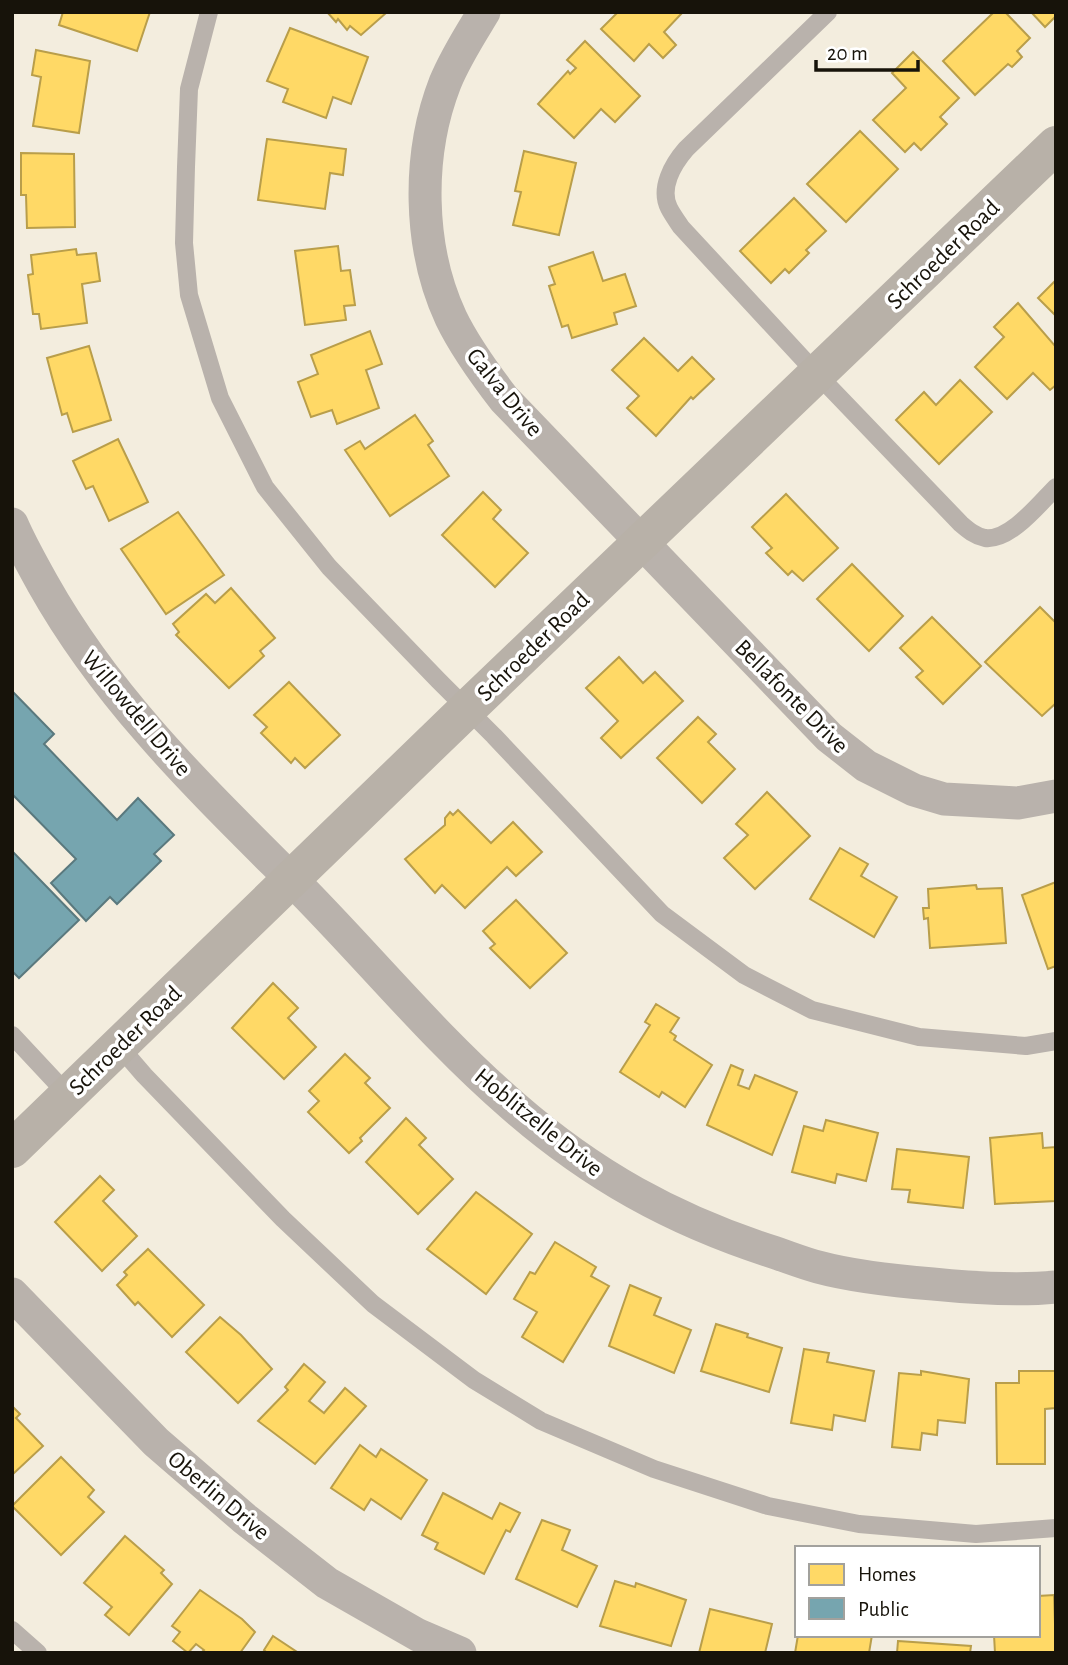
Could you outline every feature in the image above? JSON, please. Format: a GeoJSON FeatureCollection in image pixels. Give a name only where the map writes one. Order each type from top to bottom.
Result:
{"type":"FeatureCollection","features":[{"type":"Feature","properties":{"kind":"street","name":"Galva Drive"},"geometry":{"type":"LineString","coordinates":[[484,12],[446,81],[429,140],[425,177],[426,214],[439,290],[476,363],[504,398],[642,542]]}},
{"type":"Feature","properties":{"kind":"street","name":"Schroeder Road"},"geometry":{"type":"LineString","coordinates":[[15,1142],[68,1095],[1056,145]]}},
{"type":"Feature","properties":{"kind":"street","name":"Willowdell Drive"},"geometry":{"type":"LineString","coordinates":[[12,524],[65,623],[119,697],[192,780],[292,880]]}},
{"type":"Feature","properties":{"kind":"street","name":"Bellafonte Drive"},"geometry":{"type":"LineString","coordinates":[[642,542],[829,737],[866,766],[914,790],[944,799],[1017,803],[1056,796]]}},
{"type":"Feature","properties":{"kind":"street","name":"Hoblitzelle Drive"},"geometry":{"type":"LineString","coordinates":[[292,880],[450,1048],[512,1106],[575,1156],[628,1189],[686,1220],[750,1245],[819,1267],[889,1280],[973,1288],[1056,1287]]}},
{"type":"Feature","properties":{"kind":"street","name":"Oberlin Drive"},"geometry":{"type":"LineString","coordinates":[[12,1294],[156,1442],[245,1519],[327,1583],[418,1635],[460,1653]]}},
{"type":"Feature","properties":{"kind":"lane"},"geometry":{"type":"LineString","coordinates":[[209,12],[189,89],[184,243],[189,295],[220,398],[265,487],[329,567],[662,914],[744,975],[812,1010],[919,1037],[1026,1046],[1056,1041]]}},
{"type":"Feature","properties":{"kind":"lane"},"geometry":{"type":"LineString","coordinates":[[828,12],[685,149],[674,164],[667,181],[667,205],[681,227],[817,374],[973,534],[986,538],[1000,536],[1013,528],[1056,487]]}},
{"type":"Feature","properties":{"kind":"lane"},"geometry":{"type":"LineString","coordinates":[[12,1035],[68,1095]]}},
{"type":"Feature","properties":{"kind":"lane"},"geometry":{"type":"LineString","coordinates":[[119,1046],[283,1219],[373,1304],[474,1380],[541,1421],[654,1469],[768,1506],[859,1524],[976,1534],[1056,1528]]}},
{"type":"Feature","properties":{"kind":"lane"},"geometry":{"type":"LineString","coordinates":[[12,1630],[38,1653]]}},
{"type":"Feature","properties":{"kind":"building: Homes"},"geometry":{"type":"Polygon","coordinates":[[[63,12],[150,12],[137,51],[59,25],[63,12]]]}},
{"type":"Feature","properties":{"kind":"building: Homes"},"geometry":{"type":"Polygon","coordinates":[[[327,12],[386,13],[361,35],[350,26],[347,30],[338,19],[336,22],[327,12]]]}},
{"type":"Feature","properties":{"kind":"building: Homes"},"geometry":{"type":"Polygon","coordinates":[[[618,12],[683,12],[664,32],[676,45],[663,58],[649,44],[634,61],[601,29],[618,12]]]}},
{"type":"Feature","properties":{"kind":"building: Homes"},"geometry":{"type":"Polygon","coordinates":[[[994,12],[1005,12],[1030,38],[1017,51],[1022,57],[1012,67],[1008,64],[975,95],[943,61],[994,12]]]}},
{"type":"Feature","properties":{"kind":"building: Homes"},"geometry":{"type":"Polygon","coordinates":[[[1031,12],[1056,12],[1056,16],[1045,27],[1031,12]]]}},
{"type":"Feature","properties":{"kind":"building: Homes"},"geometry":{"type":"Polygon","coordinates":[[[290,28],[368,57],[351,104],[333,97],[326,118],[283,102],[288,89],[267,81],[290,28]]]}},
{"type":"Feature","properties":{"kind":"building: Homes"},"geometry":{"type":"Polygon","coordinates":[[[585,41],[640,96],[615,122],[601,109],[574,138],[538,104],[568,71],[570,74],[576,68],[567,60],[585,41]]]}},
{"type":"Feature","properties":{"kind":"building: Homes"},"geometry":{"type":"Polygon","coordinates":[[[36,50],[90,61],[79,133],[33,126],[41,77],[32,75],[36,50]]]}},
{"type":"Feature","properties":{"kind":"building: Homes"},"geometry":{"type":"Polygon","coordinates":[[[913,52],[959,98],[940,117],[947,124],[921,150],[914,143],[905,152],[873,120],[906,88],[892,73],[913,52]]]}},
{"type":"Feature","properties":{"kind":"building: Homes"},"geometry":{"type":"Polygon","coordinates":[[[860,131],[898,169],[846,222],[807,184],[860,131]]]}},
{"type":"Feature","properties":{"kind":"building: Homes"},"geometry":{"type":"Polygon","coordinates":[[[267,139],[346,149],[343,175],[330,173],[325,209],[258,200],[267,139]]]}},
{"type":"Feature","properties":{"kind":"building: Homes"},"geometry":{"type":"Polygon","coordinates":[[[524,151],[576,163],[559,235],[513,225],[521,192],[515,191],[524,151]]]}},
{"type":"Feature","properties":{"kind":"building: Homes"},"geometry":{"type":"Polygon","coordinates":[[[21,153],[74,154],[75,227],[27,228],[26,195],[21,195],[21,153]]]}},
{"type":"Feature","properties":{"kind":"building: Homes"},"geometry":{"type":"Polygon","coordinates":[[[794,198],[826,231],[806,250],[809,253],[789,273],[785,269],[771,283],[740,251],[794,198]]]}},
{"type":"Feature","properties":{"kind":"building: Homes"},"geometry":{"type":"Polygon","coordinates":[[[338,246],[341,271],[350,270],[355,305],[344,306],[346,320],[305,325],[295,251],[338,246]]]}},
{"type":"Feature","properties":{"kind":"building: Homes"},"geometry":{"type":"Polygon","coordinates":[[[76,249],[77,255],[96,253],[100,281],[82,284],[87,323],[41,329],[39,314],[33,314],[28,275],[33,274],[31,255],[76,249]]]}},
{"type":"Feature","properties":{"kind":"building: Homes"},"geometry":{"type":"Polygon","coordinates":[[[593,252],[603,281],[625,274],[636,306],[614,313],[617,324],[572,338],[568,325],[562,327],[549,286],[555,284],[549,267],[593,252]]]}},
{"type":"Feature","properties":{"kind":"building: Homes"},"geometry":{"type":"Polygon","coordinates":[[[1056,280],[1056,316],[1038,298],[1056,280]]]}},
{"type":"Feature","properties":{"kind":"building: Homes"},"geometry":{"type":"Polygon","coordinates":[[[1018,303],[1056,347],[1056,385],[1050,390],[1033,373],[1007,399],[975,367],[1004,337],[994,327],[1018,303]]]}},
{"type":"Feature","properties":{"kind":"building: Homes"},"geometry":{"type":"Polygon","coordinates":[[[370,331],[382,364],[366,370],[379,408],[337,424],[332,410],[311,417],[298,382],[318,374],[311,355],[370,331]]]}},
{"type":"Feature","properties":{"kind":"building: Homes"},"geometry":{"type":"Polygon","coordinates":[[[644,338],[678,371],[692,357],[714,379],[693,399],[691,397],[656,436],[627,408],[639,396],[612,370],[644,338]]]}},
{"type":"Feature","properties":{"kind":"building: Homes"},"geometry":{"type":"Polygon","coordinates":[[[89,346],[111,420],[73,432],[67,413],[62,415],[47,358],[89,346]]]}},
{"type":"Feature","properties":{"kind":"building: Homes"},"geometry":{"type":"Polygon","coordinates":[[[960,380],[992,412],[939,464],[896,420],[924,392],[936,405],[960,380]]]}},
{"type":"Feature","properties":{"kind":"building: Homes"},"geometry":{"type":"Polygon","coordinates":[[[415,415],[433,441],[428,445],[449,476],[390,516],[345,450],[360,441],[365,449],[415,415]]]}},
{"type":"Feature","properties":{"kind":"building: Homes"},"geometry":{"type":"Polygon","coordinates":[[[118,439],[148,502],[109,521],[93,486],[86,489],[73,461],[118,439]]]}},
{"type":"Feature","properties":{"kind":"building: Homes"},"geometry":{"type":"Polygon","coordinates":[[[483,492],[501,510],[493,519],[528,553],[495,587],[442,535],[483,492]]]}},
{"type":"Feature","properties":{"kind":"building: Homes"},"geometry":{"type":"Polygon","coordinates":[[[786,494],[838,548],[803,581],[792,571],[788,575],[766,553],[772,548],[752,527],[786,494]]]}},
{"type":"Feature","properties":{"kind":"building: Homes"},"geometry":{"type":"Polygon","coordinates":[[[178,512],[224,575],[166,614],[121,549],[178,512]]]}},
{"type":"Feature","properties":{"kind":"building: Homes"},"geometry":{"type":"Polygon","coordinates":[[[852,564],[903,616],[869,651],[817,599],[852,564]]]}},
{"type":"Feature","properties":{"kind":"building: Homes"},"geometry":{"type":"Polygon","coordinates":[[[231,588],[275,638],[260,651],[264,656],[229,688],[176,635],[179,632],[173,624],[206,594],[215,603],[231,588]]]}},
{"type":"Feature","properties":{"kind":"building: Homes"},"geometry":{"type":"Polygon","coordinates":[[[1040,607],[1056,623],[1056,703],[1042,716],[985,662],[1040,607]]]}},
{"type":"Feature","properties":{"kind":"building: Homes"},"geometry":{"type":"Polygon","coordinates":[[[932,617],[981,666],[943,704],[916,677],[923,671],[900,648],[932,617]]]}},
{"type":"Feature","properties":{"kind":"building: Homes"},"geometry":{"type":"Polygon","coordinates":[[[619,657],[643,683],[655,672],[683,701],[621,758],[601,738],[618,721],[586,688],[619,657]]]}},
{"type":"Feature","properties":{"kind":"building: Homes"},"geometry":{"type":"Polygon","coordinates":[[[289,682],[340,735],[305,768],[295,758],[291,763],[261,733],[267,727],[254,715],[289,682]]]}},
{"type":"Feature","properties":{"kind":"building: Homes"},"geometry":{"type":"Polygon","coordinates":[[[698,717],[716,734],[708,742],[735,769],[702,803],[657,758],[698,717]]]}},
{"type":"Feature","properties":{"kind":"building: Homes"},"geometry":{"type":"Polygon","coordinates":[[[767,792],[810,836],[755,889],[724,858],[748,835],[736,824],[767,792]]]}},
{"type":"Feature","properties":{"kind":"building: Homes"},"geometry":{"type":"Polygon","coordinates":[[[458,810],[491,843],[513,822],[542,852],[516,876],[507,867],[465,908],[442,885],[435,893],[405,859],[445,825],[445,818],[450,812],[453,815],[458,810]]]}},
{"type":"Feature","properties":{"kind":"building: Homes"},"geometry":{"type":"Polygon","coordinates":[[[840,848],[868,864],[861,876],[897,897],[874,937],[810,899],[840,848]]]}},
{"type":"Feature","properties":{"kind":"building: Homes"},"geometry":{"type":"Polygon","coordinates":[[[1056,882],[1056,966],[1048,969],[1022,895],[1056,882]]]}},
{"type":"Feature","properties":{"kind":"building: Homes"},"geometry":{"type":"Polygon","coordinates":[[[976,885],[977,889],[1002,888],[1006,943],[930,948],[928,918],[924,919],[923,908],[929,908],[928,889],[976,885]]]}},
{"type":"Feature","properties":{"kind":"building: Homes"},"geometry":{"type":"Polygon","coordinates":[[[516,900],[567,953],[530,988],[490,948],[495,944],[483,931],[516,900]]]}},
{"type":"Feature","properties":{"kind":"building: Homes"},"geometry":{"type":"Polygon","coordinates":[[[273,983],[298,1008],[288,1018],[316,1047],[284,1079],[232,1028],[273,983]]]}},
{"type":"Feature","properties":{"kind":"building: Homes"},"geometry":{"type":"Polygon","coordinates":[[[656,1004],[679,1018],[670,1032],[676,1036],[674,1040],[712,1065],[685,1107],[662,1092],[659,1097],[620,1072],[650,1025],[645,1022],[656,1004]]]}},
{"type":"Feature","properties":{"kind":"building: Homes"},"geometry":{"type":"Polygon","coordinates":[[[345,1054],[370,1078],[365,1083],[390,1108],[349,1153],[308,1112],[319,1101],[309,1091],[345,1054]]]}},
{"type":"Feature","properties":{"kind":"building: Homes"},"geometry":{"type":"Polygon","coordinates":[[[731,1065],[743,1070],[738,1085],[749,1089],[755,1075],[797,1092],[772,1155],[707,1125],[731,1065]]]}},
{"type":"Feature","properties":{"kind":"building: Homes"},"geometry":{"type":"Polygon","coordinates":[[[406,1118],[426,1138],[419,1145],[453,1179],[418,1214],[366,1162],[406,1118]]]}},
{"type":"Feature","properties":{"kind":"building: Homes"},"geometry":{"type":"Polygon","coordinates":[[[826,1120],[878,1133],[866,1181],[837,1174],[835,1183],[792,1172],[804,1126],[823,1131],[826,1120]]]}},
{"type":"Feature","properties":{"kind":"building: Homes"},"geometry":{"type":"Polygon","coordinates":[[[1042,1133],[1043,1148],[1056,1147],[1056,1201],[995,1204],[990,1138],[1042,1133]]]}},
{"type":"Feature","properties":{"kind":"building: Homes"},"geometry":{"type":"Polygon","coordinates":[[[897,1149],[969,1157],[963,1208],[908,1202],[910,1190],[892,1189],[897,1149]]]}},
{"type":"Feature","properties":{"kind":"building: Homes"},"geometry":{"type":"Polygon","coordinates":[[[100,1176],[114,1190],[103,1201],[137,1236],[102,1271],[55,1222],[100,1176]]]}},
{"type":"Feature","properties":{"kind":"building: Homes"},"geometry":{"type":"Polygon","coordinates":[[[476,1192],[532,1234],[486,1294],[427,1249],[476,1192]]]}},
{"type":"Feature","properties":{"kind":"building: Homes"},"geometry":{"type":"Polygon","coordinates":[[[555,1242],[596,1267],[591,1276],[609,1286],[563,1362],[522,1337],[537,1312],[514,1299],[530,1272],[535,1274],[555,1242]]]}},
{"type":"Feature","properties":{"kind":"building: Homes"},"geometry":{"type":"Polygon","coordinates":[[[148,1249],[204,1305],[172,1337],[138,1302],[135,1305],[117,1285],[127,1275],[124,1272],[148,1249]]]}},
{"type":"Feature","properties":{"kind":"building: Homes"},"geometry":{"type":"Polygon","coordinates":[[[630,1285],[661,1298],[654,1315],[691,1330],[674,1373],[609,1346],[630,1285]]]}},
{"type":"Feature","properties":{"kind":"building: Homes"},"geometry":{"type":"Polygon","coordinates":[[[220,1317],[241,1335],[272,1369],[238,1403],[186,1352],[220,1317]]]}},
{"type":"Feature","properties":{"kind":"building: Homes"},"geometry":{"type":"Polygon","coordinates":[[[716,1324],[782,1348],[769,1392],[701,1371],[716,1324]]]}},
{"type":"Feature","properties":{"kind":"building: Homes"},"geometry":{"type":"Polygon","coordinates":[[[804,1349],[829,1353],[827,1362],[874,1371],[865,1421],[834,1415],[832,1430],[791,1423],[804,1349]]]}},
{"type":"Feature","properties":{"kind":"building: Homes"},"geometry":{"type":"Polygon","coordinates":[[[304,1364],[325,1382],[309,1401],[324,1413],[345,1388],[366,1406],[315,1464],[258,1421],[288,1390],[285,1387],[304,1364]]]}},
{"type":"Feature","properties":{"kind":"building: Homes"},"geometry":{"type":"Polygon","coordinates":[[[921,1371],[969,1379],[965,1423],[938,1420],[937,1435],[922,1433],[920,1450],[892,1447],[899,1373],[921,1375],[921,1371]]]}},
{"type":"Feature","properties":{"kind":"building: Homes"},"geometry":{"type":"Polygon","coordinates":[[[1019,1371],[1056,1371],[1056,1408],[1045,1409],[1045,1464],[997,1464],[996,1383],[1019,1383],[1019,1371]]]}},
{"type":"Feature","properties":{"kind":"building: Homes"},"geometry":{"type":"Polygon","coordinates":[[[12,1406],[20,1414],[16,1418],[43,1446],[12,1475],[12,1406]]]}},
{"type":"Feature","properties":{"kind":"building: Homes"},"geometry":{"type":"Polygon","coordinates":[[[360,1445],[376,1457],[381,1449],[427,1480],[401,1519],[371,1499],[364,1510],[331,1488],[360,1445]]]}},
{"type":"Feature","properties":{"kind":"building: Homes"},"geometry":{"type":"Polygon","coordinates":[[[61,1457],[94,1490],[88,1497],[104,1512],[61,1555],[12,1506],[61,1457]]]}},
{"type":"Feature","properties":{"kind":"building: Homes"},"geometry":{"type":"Polygon","coordinates":[[[443,1493],[492,1519],[500,1503],[520,1513],[510,1532],[506,1530],[484,1574],[435,1549],[438,1543],[422,1535],[443,1493]]]}},
{"type":"Feature","properties":{"kind":"building: Homes"},"geometry":{"type":"Polygon","coordinates":[[[542,1520],[570,1530],[562,1550],[597,1566],[577,1607],[516,1579],[542,1520]]]}},
{"type":"Feature","properties":{"kind":"building: Homes"},"geometry":{"type":"Polygon","coordinates":[[[125,1536],[164,1570],[161,1573],[172,1584],[129,1635],[105,1615],[112,1607],[84,1583],[125,1536]]]}},
{"type":"Feature","properties":{"kind":"building: Homes"},"geometry":{"type":"Polygon","coordinates":[[[615,1581],[635,1587],[636,1583],[686,1600],[671,1646],[600,1626],[615,1581]]]}},
{"type":"Feature","properties":{"kind":"building: Homes"},"geometry":{"type":"Polygon","coordinates":[[[200,1590],[242,1619],[255,1632],[240,1653],[201,1653],[204,1650],[196,1644],[188,1653],[173,1641],[180,1632],[172,1626],[200,1590]]]}},
{"type":"Feature","properties":{"kind":"building: Homes"},"geometry":{"type":"Polygon","coordinates":[[[1054,1595],[1056,1653],[995,1653],[994,1637],[1040,1637],[1040,1596],[1054,1595]]]}},
{"type":"Feature","properties":{"kind":"building: Homes"},"geometry":{"type":"Polygon","coordinates":[[[710,1609],[772,1624],[765,1653],[699,1653],[710,1609]]]}},
{"type":"Feature","properties":{"kind":"building: Homes"},"geometry":{"type":"Polygon","coordinates":[[[273,1636],[297,1652],[267,1653],[264,1650],[273,1636]]]}},
{"type":"Feature","properties":{"kind":"building: Homes"},"geometry":{"type":"Polygon","coordinates":[[[798,1637],[872,1637],[869,1653],[795,1653],[798,1637]]]}},
{"type":"Feature","properties":{"kind":"building: Homes"},"geometry":{"type":"Polygon","coordinates":[[[898,1641],[971,1646],[970,1653],[897,1653],[898,1641]]]}},
{"type":"Feature","properties":{"kind":"building: Public"},"geometry":{"type":"Polygon","coordinates":[[[12,691],[54,734],[44,744],[117,820],[138,798],[174,835],[154,854],[161,861],[117,904],[110,897],[86,921],[51,883],[76,859],[12,794],[12,691]]]}},
{"type":"Feature","properties":{"kind":"building: Public"},"geometry":{"type":"Polygon","coordinates":[[[12,851],[79,920],[19,978],[12,971],[12,851]]]}}]}
